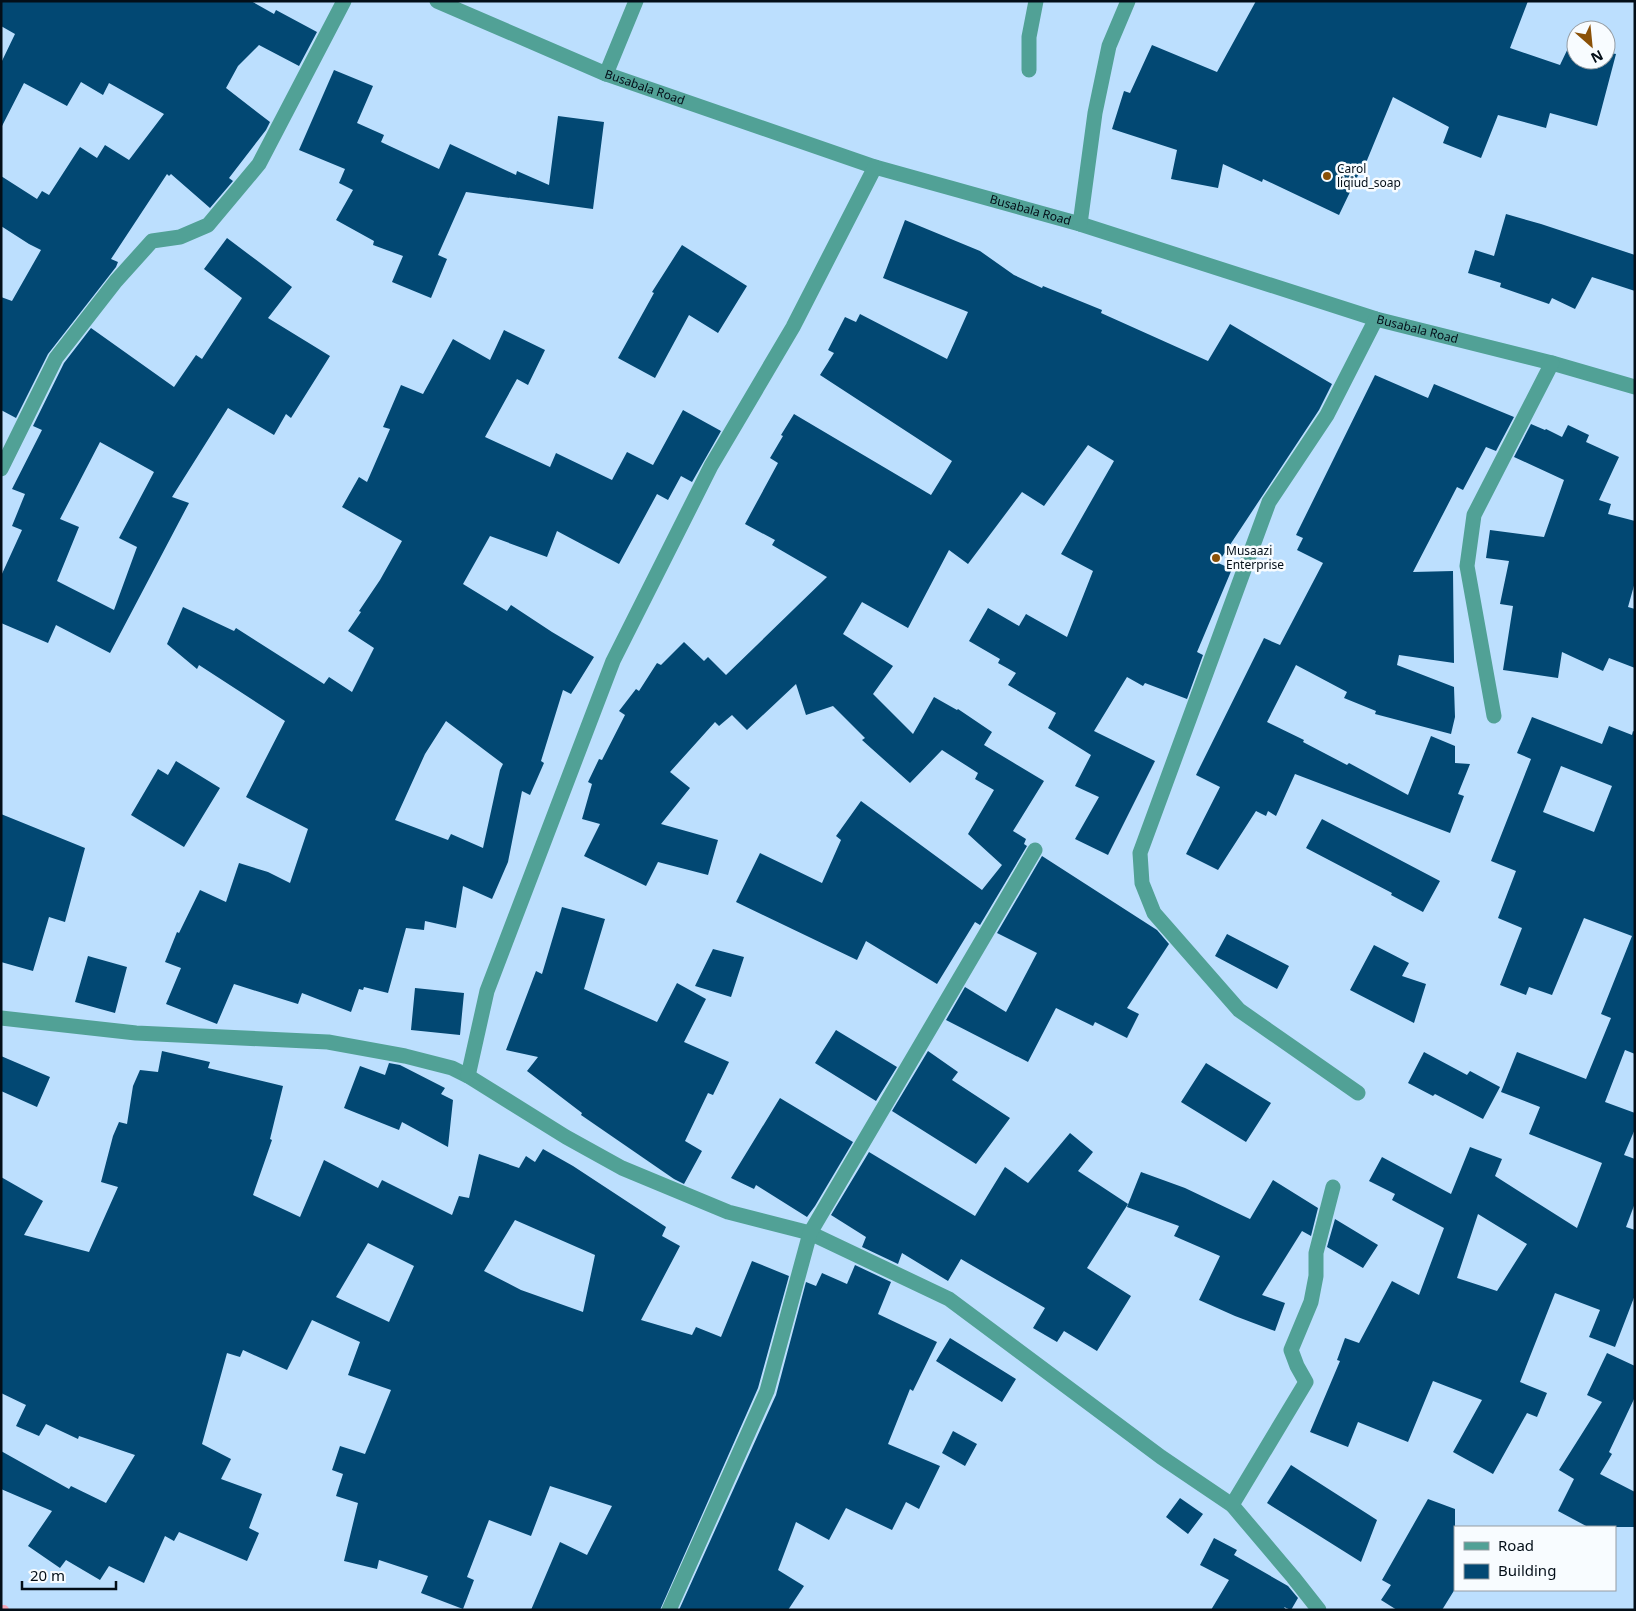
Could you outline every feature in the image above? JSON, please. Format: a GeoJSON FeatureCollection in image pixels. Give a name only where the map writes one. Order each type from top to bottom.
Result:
{"type":"FeatureCollection","features":[{"type":"Feature","properties":{"kind":"street"},"geometry":{"type":"LineString","coordinates":[[1,469],[56,358],[116,281],[152,241],[180,237],[208,225],[259,164],[344,1]]}},
{"type":"Feature","properties":{"kind":"street","name":"Busabala Road"},"geometry":{"type":"LineString","coordinates":[[437,1],[606,74],[875,166],[1080,224],[1376,319],[1552,363],[1635,387]]}},
{"type":"Feature","properties":{"kind":"street"},"geometry":{"type":"LineString","coordinates":[[606,74],[636,1]]}},
{"type":"Feature","properties":{"kind":"street"},"geometry":{"type":"LineString","coordinates":[[1029,70],[1029,37],[1036,1]]}},
{"type":"Feature","properties":{"kind":"street"},"geometry":{"type":"LineString","coordinates":[[1080,224],[1095,113],[1109,46],[1128,1]]}},
{"type":"Feature","properties":{"kind":"street"},"geometry":{"type":"LineString","coordinates":[[468,1076],[487,991],[613,661],[711,466],[793,327],[875,166]]}},
{"type":"Feature","properties":{"kind":"street"},"geometry":{"type":"LineString","coordinates":[[1358,1093],[1239,1010],[1154,913],[1142,883],[1140,853],[1268,502],[1327,415],[1376,319]]}},
{"type":"Feature","properties":{"kind":"street"},"geometry":{"type":"LineString","coordinates":[[1494,716],[1467,566],[1474,515],[1552,363]]}},
{"type":"Feature","properties":{"kind":"street"},"geometry":{"type":"LineString","coordinates":[[669,1610],[767,1391],[810,1233],[1035,850]]}},
{"type":"Feature","properties":{"kind":"street"},"geometry":{"type":"LineString","coordinates":[[1,1018],[136,1033],[328,1042],[452,1068],[566,1137],[622,1168],[728,1212],[810,1233],[949,1299],[1161,1458],[1232,1505],[1294,1577],[1319,1610]]}},
{"type":"Feature","properties":{"kind":"street"},"geometry":{"type":"LineString","coordinates":[[1232,1505],[1306,1382],[1291,1350],[1311,1302],[1316,1276],[1316,1253],[1333,1188]]}},
{"type":"Feature","properties":{"kind":"building"},"geometry":{"type":"Polygon","coordinates":[[[1,1],[251,1],[274,14],[276,10],[317,32],[299,66],[259,45],[238,66],[226,88],[270,122],[266,130],[229,178],[233,181],[210,208],[171,174],[169,176],[167,174],[111,259],[118,262],[116,267],[48,354],[16,418],[1,410],[1,297],[12,301],[41,250],[1,226],[1,176],[37,199],[42,191],[49,195],[80,147],[97,158],[105,145],[129,160],[164,114],[109,83],[103,95],[81,82],[67,106],[24,83],[1,128],[1,63],[15,34],[1,26],[1,1]]]}},
{"type":"Feature","properties":{"kind":"building"},"geometry":{"type":"Polygon","coordinates":[[[1256,1],[1528,1],[1510,48],[1560,65],[1566,52],[1566,70],[1612,70],[1597,126],[1550,113],[1546,128],[1498,115],[1481,158],[1443,143],[1449,127],[1393,97],[1363,170],[1361,169],[1339,215],[1263,179],[1262,182],[1223,164],[1218,188],[1171,179],[1177,150],[1112,129],[1124,91],[1130,93],[1152,45],[1217,72],[1256,1]]]}},
{"type":"Feature","properties":{"kind":"building"},"geometry":{"type":"Polygon","coordinates":[[[334,70],[373,86],[357,123],[384,135],[381,142],[439,169],[450,144],[516,175],[517,171],[549,185],[558,116],[604,122],[593,209],[466,192],[438,255],[447,259],[431,298],[392,282],[403,256],[373,245],[374,241],[336,220],[353,190],[339,183],[345,169],[299,150],[334,70]]]}},
{"type":"Feature","properties":{"kind":"building"},"geometry":{"type":"Polygon","coordinates":[[[1506,214],[1635,255],[1635,291],[1592,277],[1575,309],[1552,298],[1549,304],[1500,287],[1501,283],[1468,273],[1475,250],[1494,256],[1506,214]]]}},
{"type":"Feature","properties":{"kind":"building"},"geometry":{"type":"Polygon","coordinates":[[[905,220],[980,251],[1014,275],[1042,288],[1043,286],[1102,310],[1101,313],[1208,361],[1230,324],[1332,384],[1319,410],[1218,563],[1232,569],[1197,652],[1203,655],[1187,699],[1145,683],[1143,686],[1127,677],[1094,731],[1155,761],[1108,855],[1075,839],[1099,797],[1075,786],[1091,755],[1048,728],[1056,713],[1008,685],[1016,673],[998,663],[1000,659],[969,641],[988,608],[1019,626],[1026,614],[1067,637],[1093,571],[1061,554],[1114,461],[1088,445],[1044,506],[1022,492],[968,564],[949,550],[908,628],[862,602],[843,634],[893,666],[873,694],[913,734],[934,697],[958,709],[992,732],[984,745],[1044,781],[1013,831],[1026,839],[1024,844],[1027,846],[980,925],[975,922],[937,984],[866,941],[857,960],[736,902],[760,853],[822,883],[841,840],[836,836],[861,801],[982,890],[1002,865],[968,834],[994,790],[975,779],[978,773],[942,750],[910,783],[862,740],[865,738],[833,706],[806,715],[796,684],[747,730],[732,715],[719,726],[715,722],[670,772],[690,788],[661,824],[718,840],[708,875],[658,862],[646,886],[584,856],[600,824],[582,819],[592,784],[588,782],[599,759],[602,760],[625,715],[619,711],[636,689],[639,691],[657,663],[661,665],[684,642],[704,661],[708,657],[726,675],[827,577],[772,545],[775,540],[745,524],[778,463],[770,458],[794,414],[931,495],[952,461],[820,375],[834,353],[828,350],[845,317],[856,322],[860,314],[947,359],[968,312],[883,278],[905,220]]]}},
{"type":"Feature","properties":{"kind":"building"},"geometry":{"type":"Polygon","coordinates":[[[227,238],[292,287],[268,318],[330,356],[291,418],[286,414],[274,435],[228,408],[172,497],[189,503],[110,653],[56,625],[48,643],[1,623],[1,576],[22,530],[12,526],[25,494],[12,489],[42,430],[33,426],[64,363],[91,328],[174,387],[196,355],[202,359],[242,298],[204,269],[227,238]],[[100,442],[60,519],[79,527],[57,581],[114,610],[137,547],[119,538],[154,472],[100,442]]]}},
{"type":"Feature","properties":{"kind":"building"},"geometry":{"type":"Polygon","coordinates":[[[682,245],[747,286],[718,333],[689,315],[655,378],[618,358],[654,293],[652,292],[682,245]]]}},
{"type":"Feature","properties":{"kind":"building"},"geometry":{"type":"Polygon","coordinates":[[[504,330],[545,350],[528,385],[517,379],[485,437],[550,467],[556,453],[612,480],[627,452],[653,465],[683,410],[721,431],[692,482],[681,476],[668,500],[657,494],[619,564],[557,531],[547,557],[490,536],[463,584],[507,611],[511,605],[594,657],[571,694],[563,690],[541,761],[544,763],[530,795],[522,791],[508,862],[492,899],[463,886],[456,928],[425,921],[424,930],[406,928],[388,993],[364,987],[363,990],[359,989],[351,1012],[302,993],[298,1004],[234,984],[217,1024],[166,1004],[181,968],[165,962],[177,932],[179,933],[200,890],[226,902],[239,863],[268,872],[290,883],[308,829],[246,797],[285,721],[199,665],[197,669],[167,644],[183,607],[234,631],[236,628],[324,684],[329,677],[352,692],[374,648],[348,631],[402,541],[342,507],[359,477],[367,482],[390,429],[383,427],[401,385],[423,394],[453,339],[490,360],[504,330]],[[446,721],[425,754],[395,820],[448,840],[451,834],[483,848],[500,770],[503,764],[446,721]]]}},
{"type":"Feature","properties":{"kind":"building"},"geometry":{"type":"Polygon","coordinates":[[[1375,375],[1428,398],[1434,384],[1514,417],[1496,451],[1486,447],[1463,490],[1457,487],[1413,572],[1453,571],[1454,663],[1399,655],[1397,665],[1454,687],[1455,717],[1451,734],[1375,714],[1376,711],[1344,698],[1347,692],[1296,665],[1267,722],[1408,795],[1431,736],[1455,746],[1455,763],[1470,764],[1458,794],[1464,796],[1450,833],[1295,774],[1276,816],[1268,811],[1266,816],[1256,811],[1218,870],[1186,854],[1220,787],[1196,775],[1264,638],[1280,645],[1323,563],[1297,550],[1303,538],[1296,535],[1375,375]]]}},
{"type":"Feature","properties":{"kind":"building"},"geometry":{"type":"Polygon","coordinates":[[[1531,424],[1562,437],[1568,425],[1589,435],[1586,442],[1619,457],[1599,500],[1611,504],[1608,514],[1635,521],[1635,582],[1628,607],[1635,609],[1635,668],[1609,658],[1603,671],[1562,652],[1558,678],[1503,670],[1513,606],[1500,604],[1509,561],[1486,558],[1490,530],[1544,537],[1564,480],[1514,457],[1531,424]]]}},
{"type":"Feature","properties":{"kind":"building"},"geometry":{"type":"Polygon","coordinates":[[[1532,717],[1602,744],[1609,726],[1632,735],[1633,731],[1635,732],[1635,1054],[1625,1050],[1605,1102],[1635,1113],[1635,1129],[1624,1155],[1635,1159],[1635,1203],[1626,1227],[1635,1230],[1635,1295],[1615,1347],[1589,1337],[1600,1310],[1555,1293],[1520,1382],[1547,1393],[1537,1417],[1527,1413],[1493,1474],[1453,1452],[1482,1400],[1433,1381],[1408,1442],[1358,1422],[1348,1447],[1310,1432],[1340,1361],[1337,1360],[1345,1338],[1359,1343],[1392,1281],[1419,1295],[1444,1228],[1392,1200],[1395,1194],[1369,1181],[1382,1157],[1451,1194],[1470,1147],[1502,1159],[1495,1176],[1577,1228],[1602,1163],[1529,1134],[1540,1107],[1501,1092],[1517,1052],[1586,1079],[1611,1018],[1601,1014],[1632,936],[1584,918],[1552,995],[1529,987],[1526,995],[1500,985],[1522,928],[1498,918],[1516,871],[1491,861],[1531,759],[1517,753],[1532,717]],[[1561,766],[1543,812],[1594,832],[1612,786],[1561,766]],[[1478,1214],[1457,1278],[1497,1291],[1527,1244],[1478,1214]]]}},
{"type":"Feature","properties":{"kind":"building"},"geometry":{"type":"Polygon","coordinates":[[[176,761],[220,788],[184,847],[131,815],[158,769],[168,775],[176,761]]]}},
{"type":"Feature","properties":{"kind":"building"},"geometry":{"type":"Polygon","coordinates":[[[1,814],[85,848],[65,922],[49,917],[33,971],[1,962],[1,814]]]}},
{"type":"Feature","properties":{"kind":"building"},"geometry":{"type":"Polygon","coordinates":[[[1322,819],[1440,881],[1423,912],[1391,895],[1392,893],[1306,848],[1322,819]]]}},
{"type":"Feature","properties":{"kind":"building"},"geometry":{"type":"Polygon","coordinates":[[[1042,856],[1157,930],[1169,944],[1127,1008],[1139,1014],[1127,1038],[1095,1022],[1093,1026],[1056,1008],[1028,1062],[946,1020],[965,987],[1006,1012],[1037,953],[997,933],[1042,856]]]}},
{"type":"Feature","properties":{"kind":"building"},"geometry":{"type":"Polygon","coordinates":[[[562,907],[605,919],[584,989],[657,1022],[677,983],[706,999],[684,1042],[729,1062],[713,1095],[708,1093],[685,1141],[702,1151],[684,1184],[581,1115],[582,1113],[527,1071],[538,1057],[506,1050],[536,971],[542,974],[562,907]]]}},
{"type":"Feature","properties":{"kind":"building"},"geometry":{"type":"Polygon","coordinates":[[[1227,934],[1289,966],[1277,989],[1215,956],[1227,934]]]}},
{"type":"Feature","properties":{"kind":"building"},"geometry":{"type":"Polygon","coordinates":[[[1374,945],[1409,963],[1402,976],[1426,984],[1414,1023],[1350,990],[1374,945]]]}},
{"type":"Feature","properties":{"kind":"building"},"geometry":{"type":"Polygon","coordinates":[[[713,949],[744,957],[731,997],[695,986],[713,949]]]}},
{"type":"Feature","properties":{"kind":"building"},"geometry":{"type":"Polygon","coordinates":[[[88,956],[127,967],[115,1013],[75,1002],[88,956]]]}},
{"type":"Feature","properties":{"kind":"building"},"geometry":{"type":"Polygon","coordinates":[[[415,988],[464,993],[460,1035],[411,1030],[415,988]]]}},
{"type":"Feature","properties":{"kind":"building"},"geometry":{"type":"Polygon","coordinates":[[[836,1030],[897,1067],[876,1101],[815,1063],[836,1030]]]}},
{"type":"Feature","properties":{"kind":"building"},"geometry":{"type":"Polygon","coordinates":[[[162,1051],[210,1062],[208,1068],[283,1086],[270,1139],[272,1140],[253,1195],[300,1217],[324,1160],[378,1188],[382,1180],[452,1215],[459,1196],[469,1198],[479,1154],[519,1168],[526,1156],[535,1162],[543,1149],[573,1166],[666,1227],[662,1236],[680,1246],[641,1320],[692,1335],[696,1327],[721,1337],[752,1261],[789,1276],[758,1388],[660,1610],[531,1610],[560,1542],[587,1555],[612,1506],[550,1486],[531,1536],[489,1520],[467,1577],[474,1580],[463,1609],[421,1593],[428,1576],[379,1560],[377,1569],[344,1561],[358,1503],[336,1496],[343,1474],[332,1470],[340,1446],[365,1454],[391,1390],[348,1375],[360,1342],[312,1320],[287,1370],[243,1350],[240,1357],[227,1353],[202,1444],[231,1459],[221,1479],[262,1494],[249,1528],[259,1533],[247,1561],[179,1532],[174,1541],[165,1536],[144,1583],[109,1566],[100,1580],[66,1560],[60,1568],[28,1546],[52,1511],[1,1489],[1,1451],[69,1489],[71,1486],[106,1503],[135,1455],[79,1436],[78,1439],[46,1424],[39,1436],[16,1426],[26,1405],[1,1393],[1,1177],[43,1201],[24,1235],[89,1252],[118,1187],[101,1182],[113,1136],[119,1122],[127,1124],[133,1086],[140,1070],[158,1072],[162,1051]],[[515,1220],[484,1271],[521,1290],[583,1312],[595,1255],[515,1220]],[[368,1243],[336,1297],[389,1322],[414,1266],[368,1243]]]}},
{"type":"Feature","properties":{"kind":"building"},"geometry":{"type":"Polygon","coordinates":[[[928,1051],[958,1072],[952,1080],[1010,1118],[976,1164],[892,1111],[928,1051]]]}},
{"type":"Feature","properties":{"kind":"building"},"geometry":{"type":"Polygon","coordinates":[[[1424,1052],[1467,1075],[1470,1071],[1500,1087],[1483,1119],[1435,1094],[1433,1096],[1408,1083],[1424,1052]]]}},
{"type":"Feature","properties":{"kind":"building"},"geometry":{"type":"Polygon","coordinates":[[[1,1056],[50,1077],[37,1107],[1,1091],[1,1056]]]}},
{"type":"Feature","properties":{"kind":"building"},"geometry":{"type":"Polygon","coordinates":[[[389,1063],[400,1065],[445,1088],[441,1094],[453,1100],[448,1147],[402,1122],[399,1130],[344,1108],[360,1066],[385,1075],[389,1063]]]}},
{"type":"Feature","properties":{"kind":"building"},"geometry":{"type":"Polygon","coordinates":[[[1206,1063],[1271,1103],[1246,1142],[1181,1102],[1206,1063]]]}},
{"type":"Feature","properties":{"kind":"building"},"geometry":{"type":"Polygon","coordinates":[[[780,1098],[853,1142],[807,1217],[756,1185],[754,1189],[731,1178],[780,1098]]]}},
{"type":"Feature","properties":{"kind":"building"},"geometry":{"type":"Polygon","coordinates":[[[1070,1133],[1093,1152],[1078,1171],[1128,1204],[1087,1268],[1131,1296],[1097,1351],[1064,1331],[1057,1342],[1033,1328],[1045,1308],[961,1259],[948,1281],[902,1253],[898,1264],[862,1247],[866,1237],[831,1215],[869,1152],[975,1216],[1005,1167],[1028,1183],[1070,1133]]]}},
{"type":"Feature","properties":{"kind":"building"},"geometry":{"type":"Polygon","coordinates":[[[1141,1172],[1185,1188],[1250,1219],[1273,1180],[1318,1208],[1311,1236],[1302,1231],[1262,1295],[1285,1303],[1275,1331],[1199,1300],[1220,1256],[1174,1236],[1179,1226],[1127,1207],[1141,1172]]]}},
{"type":"Feature","properties":{"kind":"building"},"geometry":{"type":"Polygon","coordinates":[[[1335,1219],[1378,1245],[1363,1268],[1327,1247],[1335,1219]]]}},
{"type":"Feature","properties":{"kind":"building"},"geometry":{"type":"Polygon","coordinates":[[[855,1265],[891,1282],[878,1314],[937,1342],[913,1391],[910,1389],[888,1444],[940,1466],[919,1509],[906,1502],[892,1530],[846,1508],[829,1540],[796,1522],[778,1570],[804,1586],[788,1610],[679,1610],[776,1395],[806,1282],[816,1286],[822,1273],[847,1284],[855,1265]]]}},
{"type":"Feature","properties":{"kind":"building"},"geometry":{"type":"Polygon","coordinates":[[[950,1338],[1016,1379],[1002,1402],[936,1361],[950,1338]]]}},
{"type":"Feature","properties":{"kind":"building"},"geometry":{"type":"Polygon","coordinates":[[[1607,1353],[1635,1366],[1635,1397],[1609,1452],[1612,1454],[1600,1474],[1635,1492],[1635,1527],[1586,1526],[1558,1511],[1574,1479],[1559,1470],[1602,1402],[1587,1395],[1607,1353]]]}},
{"type":"Feature","properties":{"kind":"building"},"geometry":{"type":"Polygon","coordinates":[[[953,1431],[977,1444],[965,1466],[942,1453],[953,1431]]]}},
{"type":"Feature","properties":{"kind":"building"},"geometry":{"type":"Polygon","coordinates":[[[1291,1465],[1377,1520],[1361,1562],[1267,1503],[1291,1465]]]}},
{"type":"Feature","properties":{"kind":"building"},"geometry":{"type":"Polygon","coordinates":[[[1180,1498],[1203,1514],[1188,1534],[1166,1517],[1180,1498]]]}},
{"type":"Feature","properties":{"kind":"building"},"geometry":{"type":"Polygon","coordinates":[[[1428,1499],[1455,1509],[1454,1591],[1442,1610],[1397,1610],[1381,1600],[1391,1585],[1382,1580],[1428,1499]]]}},
{"type":"Feature","properties":{"kind":"building"},"geometry":{"type":"Polygon","coordinates":[[[1214,1538],[1237,1550],[1234,1555],[1288,1586],[1298,1598],[1291,1610],[1284,1607],[1286,1610],[1211,1610],[1229,1580],[1200,1565],[1214,1538]]]}},
{"type":"Feature","properties":{"kind":"place","name":"Carol liqiud_soap"},"geometry":{"type":"Point","coordinates":[1327,176]}},
{"type":"Feature","properties":{"kind":"place","name":"Musaazi Enterprise"},"geometry":{"type":"Point","coordinates":[1216,558]}}]}
